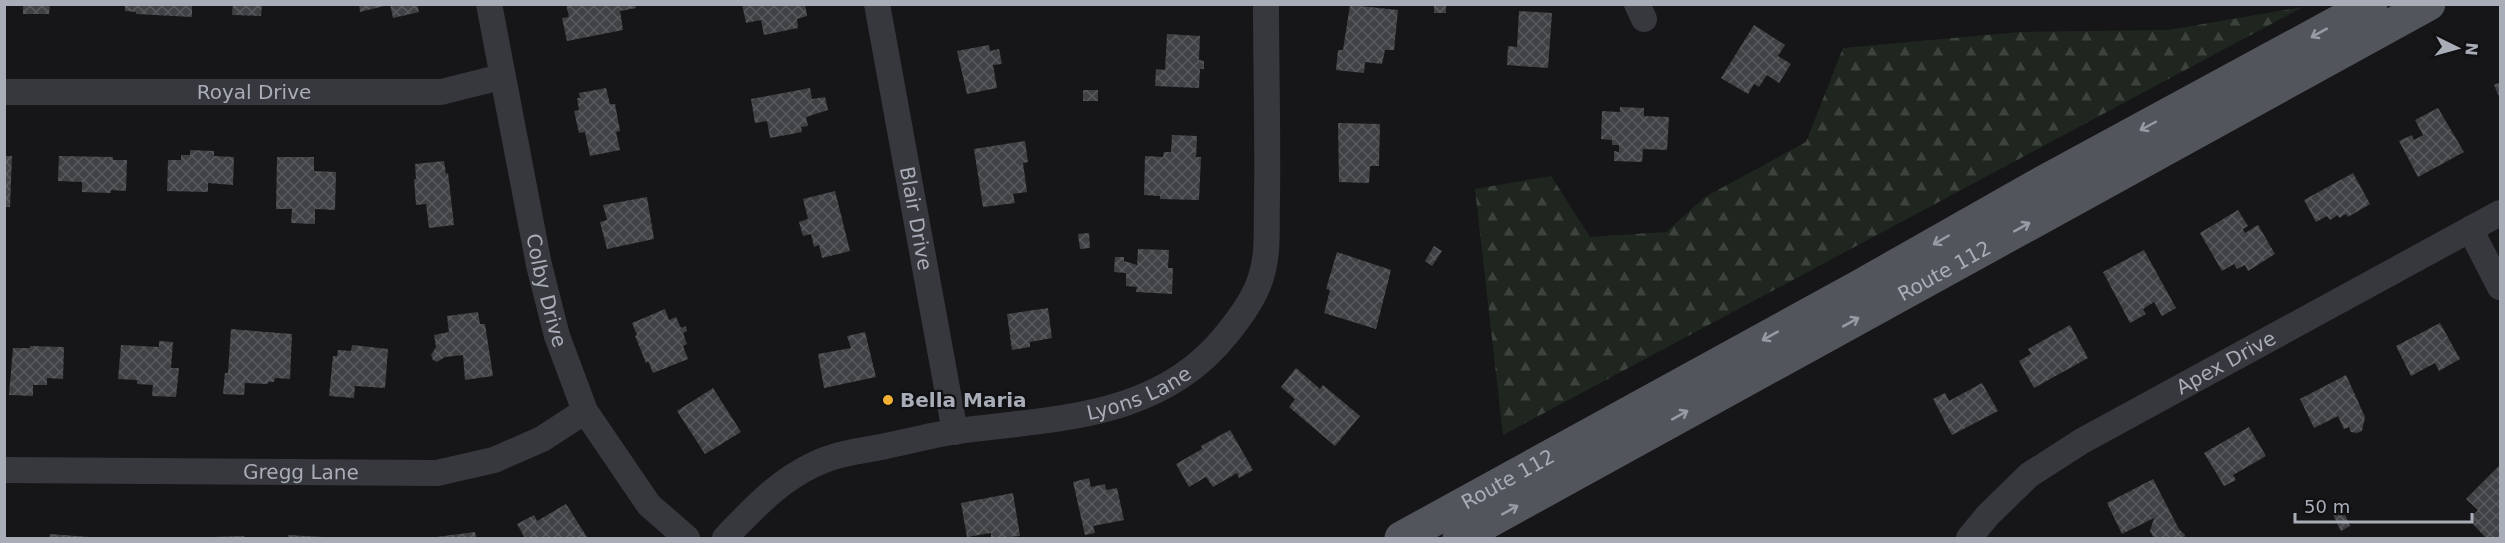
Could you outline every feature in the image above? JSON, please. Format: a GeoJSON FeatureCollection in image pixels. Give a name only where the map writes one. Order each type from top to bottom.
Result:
{"type":"FeatureCollection","features":[{"type":"Feature","properties":{"kind":"main road","name":"Route 112"},"geometry":{"type":"LineString","coordinates":[[1401,538],[1858,287],[2034,187],[2371,4]]}},
{"type":"Feature","properties":{"kind":"main road","name":"Route 112"},"geometry":{"type":"LineString","coordinates":[[1459,538],[2430,4]]}},
{"type":"Feature","properties":{"kind":"street","name":"Colby Drive"},"geometry":{"type":"LineString","coordinates":[[489,4],[501,77],[539,265],[557,336],[585,411],[649,506],[687,538]]}},
{"type":"Feature","properties":{"kind":"street","name":"Blair Drive"},"geometry":{"type":"LineString","coordinates":[[877,4],[955,432]]}},
{"type":"Feature","properties":{"kind":"street","name":"Lyons Lane"},"geometry":{"type":"LineString","coordinates":[[725,538],[761,500],[783,482],[818,462],[955,432],[1082,414],[1140,400],[1179,379],[1213,352],[1239,320],[1262,276],[1266,244],[1266,4]]}},
{"type":"Feature","properties":{"kind":"street","name":"Royal Drive"},"geometry":{"type":"LineString","coordinates":[[4,92],[441,92],[501,77]]}},
{"type":"Feature","properties":{"kind":"street","name":"Apex Drive"},"geometry":{"type":"LineString","coordinates":[[1969,538],[1988,515],[2029,475],[2082,441],[2500,213]]}},
{"type":"Feature","properties":{"kind":"street"},"geometry":{"type":"LineString","coordinates":[[2470,229],[2500,287]]}},
{"type":"Feature","properties":{"kind":"street","name":"Gregg Lane"},"geometry":{"type":"LineString","coordinates":[[4,470],[437,473],[494,460],[542,439],[585,411]]}},
{"type":"Feature","properties":{"kind":"green space"},"geometry":{"type":"Polygon","coordinates":[[[2303,7],[1503,435],[1475,189],[1551,176],[1590,237],[1666,232],[1705,197],[1806,142],[1843,48],[2020,32],[2168,30],[2303,7]]]}},
{"type":"Feature","properties":{"kind":"building"},"geometry":{"type":"Polygon","coordinates":[[[23,4],[50,4],[49,14],[23,14],[23,4]]]}},
{"type":"Feature","properties":{"kind":"building"},"geometry":{"type":"Polygon","coordinates":[[[125,4],[192,4],[192,17],[136,14],[136,12],[125,11],[125,4]]]}},
{"type":"Feature","properties":{"kind":"building"},"geometry":{"type":"Polygon","coordinates":[[[233,4],[262,4],[261,16],[232,15],[233,4]]]}},
{"type":"Feature","properties":{"kind":"building"},"geometry":{"type":"Polygon","coordinates":[[[359,4],[388,4],[388,5],[360,12],[359,4]]]}},
{"type":"Feature","properties":{"kind":"building"},"geometry":{"type":"Polygon","coordinates":[[[390,4],[417,4],[419,12],[393,18],[390,4]]]}},
{"type":"Feature","properties":{"kind":"building"},"geometry":{"type":"Polygon","coordinates":[[[566,4],[635,4],[636,8],[620,11],[623,30],[567,41],[562,18],[569,17],[566,4]]]}},
{"type":"Feature","properties":{"kind":"building"},"geometry":{"type":"Polygon","coordinates":[[[742,4],[805,4],[807,16],[797,19],[798,28],[764,35],[761,20],[746,23],[742,4]]]}},
{"type":"Feature","properties":{"kind":"building"},"geometry":{"type":"Polygon","coordinates":[[[1434,4],[1446,4],[1446,13],[1434,13],[1434,4]]]}},
{"type":"Feature","properties":{"kind":"building"},"geometry":{"type":"Polygon","coordinates":[[[1350,5],[1398,10],[1394,50],[1385,50],[1382,64],[1365,62],[1364,73],[1336,70],[1338,50],[1343,50],[1350,5]]]}},
{"type":"Feature","properties":{"kind":"building"},"geometry":{"type":"Polygon","coordinates":[[[1519,11],[1552,13],[1548,68],[1507,65],[1508,46],[1517,47],[1519,11]]]}},
{"type":"Feature","properties":{"kind":"building"},"geometry":{"type":"Polygon","coordinates":[[[1754,25],[1785,45],[1778,56],[1791,64],[1779,83],[1767,75],[1759,87],[1754,84],[1748,94],[1721,78],[1754,25]]]}},
{"type":"Feature","properties":{"kind":"building"},"geometry":{"type":"Polygon","coordinates":[[[1167,34],[1200,36],[1199,60],[1204,61],[1204,69],[1200,69],[1199,88],[1155,86],[1156,69],[1165,70],[1167,34]]]}},
{"type":"Feature","properties":{"kind":"building"},"geometry":{"type":"Polygon","coordinates":[[[989,45],[990,51],[999,49],[1002,64],[993,65],[997,88],[967,94],[957,51],[989,45]]]}},
{"type":"Feature","properties":{"kind":"building"},"geometry":{"type":"Polygon","coordinates":[[[2500,82],[2500,99],[2494,85],[2500,82]]]}},
{"type":"Feature","properties":{"kind":"building"},"geometry":{"type":"Polygon","coordinates":[[[606,88],[610,104],[615,104],[620,131],[616,132],[620,150],[590,156],[585,132],[579,133],[574,111],[579,110],[577,98],[580,98],[579,93],[606,88]]]}},
{"type":"Feature","properties":{"kind":"building"},"geometry":{"type":"Polygon","coordinates":[[[810,88],[812,99],[825,97],[828,110],[806,117],[808,126],[801,127],[802,132],[770,138],[767,121],[755,123],[751,99],[810,88]]]}},
{"type":"Feature","properties":{"kind":"building"},"geometry":{"type":"Polygon","coordinates":[[[1083,90],[1098,90],[1098,101],[1083,101],[1083,90]]]}},
{"type":"Feature","properties":{"kind":"building"},"geometry":{"type":"Polygon","coordinates":[[[1620,107],[1644,108],[1644,116],[1669,117],[1667,150],[1643,149],[1642,162],[1614,161],[1614,151],[1619,152],[1619,145],[1612,145],[1612,140],[1601,139],[1602,111],[1620,112],[1620,107]]]}},
{"type":"Feature","properties":{"kind":"building"},"geometry":{"type":"Polygon","coordinates":[[[2438,108],[2464,152],[2418,177],[2399,141],[2412,135],[2414,140],[2423,135],[2415,120],[2438,108]]]}},
{"type":"Feature","properties":{"kind":"building"},"geometry":{"type":"Polygon","coordinates":[[[1338,123],[1380,124],[1379,166],[1370,166],[1369,183],[1339,182],[1338,123]]]}},
{"type":"Feature","properties":{"kind":"building"},"geometry":{"type":"Polygon","coordinates":[[[1172,135],[1197,136],[1196,157],[1201,157],[1199,200],[1160,199],[1160,196],[1144,195],[1145,156],[1163,157],[1164,152],[1171,152],[1172,135]]]}},
{"type":"Feature","properties":{"kind":"building"},"geometry":{"type":"Polygon","coordinates":[[[1025,141],[1028,162],[1023,163],[1027,192],[1013,194],[1015,203],[983,207],[974,149],[1025,141]]]}},
{"type":"Feature","properties":{"kind":"building"},"geometry":{"type":"Polygon","coordinates":[[[190,150],[214,151],[214,156],[234,157],[233,185],[208,183],[208,192],[167,191],[168,160],[181,160],[181,155],[190,155],[190,150]]]}},
{"type":"Feature","properties":{"kind":"building"},"geometry":{"type":"Polygon","coordinates":[[[4,156],[12,156],[10,207],[4,207],[4,156]]]}},
{"type":"Feature","properties":{"kind":"building"},"geometry":{"type":"Polygon","coordinates":[[[59,156],[113,157],[113,160],[127,160],[126,191],[82,192],[82,182],[58,181],[59,156]]]}},
{"type":"Feature","properties":{"kind":"building"},"geometry":{"type":"Polygon","coordinates":[[[277,157],[314,157],[314,171],[336,172],[335,210],[315,209],[315,224],[291,223],[292,209],[276,209],[277,157]]]}},
{"type":"Feature","properties":{"kind":"building"},"geometry":{"type":"Polygon","coordinates":[[[444,161],[446,174],[448,173],[454,225],[429,228],[426,204],[416,205],[415,164],[444,161]]]}},
{"type":"Feature","properties":{"kind":"building"},"geometry":{"type":"Polygon","coordinates":[[[2353,173],[2370,204],[2348,217],[2346,214],[2339,218],[2338,215],[2330,220],[2327,216],[2316,222],[2304,200],[2353,173]]]}},
{"type":"Feature","properties":{"kind":"building"},"geometry":{"type":"Polygon","coordinates":[[[835,191],[850,251],[822,258],[819,245],[814,247],[811,234],[803,236],[799,222],[808,219],[803,199],[835,191]]]}},
{"type":"Feature","properties":{"kind":"building"},"geometry":{"type":"Polygon","coordinates":[[[647,197],[654,239],[607,249],[600,222],[607,220],[603,205],[647,197]]]}},
{"type":"Feature","properties":{"kind":"building"},"geometry":{"type":"Polygon","coordinates":[[[2238,210],[2248,226],[2243,229],[2245,233],[2258,225],[2275,254],[2248,271],[2245,265],[2237,269],[2234,264],[2222,271],[2200,233],[2238,210]]]}},
{"type":"Feature","properties":{"kind":"building"},"geometry":{"type":"Polygon","coordinates":[[[1089,233],[1090,248],[1080,249],[1078,234],[1089,233]]]}},
{"type":"Feature","properties":{"kind":"building"},"geometry":{"type":"Polygon","coordinates":[[[1434,246],[1442,251],[1432,266],[1425,261],[1434,246]]]}},
{"type":"Feature","properties":{"kind":"building"},"geometry":{"type":"Polygon","coordinates":[[[1138,249],[1169,250],[1168,268],[1173,268],[1172,294],[1136,292],[1137,287],[1126,286],[1126,273],[1114,272],[1115,257],[1124,257],[1124,261],[1137,265],[1138,249]]]}},
{"type":"Feature","properties":{"kind":"building"},"geometry":{"type":"Polygon","coordinates":[[[2144,250],[2176,308],[2162,316],[2154,302],[2143,309],[2146,314],[2130,323],[2103,272],[2144,250]]]}},
{"type":"Feature","properties":{"kind":"building"},"geometry":{"type":"Polygon","coordinates":[[[1337,252],[1391,270],[1376,329],[1324,313],[1330,290],[1326,289],[1337,252]]]}},
{"type":"Feature","properties":{"kind":"building"},"geometry":{"type":"Polygon","coordinates":[[[1048,308],[1052,338],[1030,342],[1030,347],[1012,350],[1007,314],[1048,308]]]}},
{"type":"Feature","properties":{"kind":"building"},"geometry":{"type":"Polygon","coordinates":[[[665,309],[669,320],[676,317],[681,328],[686,326],[687,331],[683,333],[687,344],[683,346],[688,359],[653,373],[648,361],[646,363],[632,323],[665,309]]]}},
{"type":"Feature","properties":{"kind":"building"},"geometry":{"type":"Polygon","coordinates":[[[478,312],[480,324],[485,324],[493,376],[465,380],[463,355],[445,357],[437,362],[433,360],[431,355],[436,347],[434,335],[449,332],[447,316],[478,312]]]}},
{"type":"Feature","properties":{"kind":"building"},"geometry":{"type":"Polygon","coordinates":[[[2440,323],[2460,359],[2439,371],[2435,363],[2411,376],[2396,346],[2440,323]]]}},
{"type":"Feature","properties":{"kind":"building"},"geometry":{"type":"Polygon","coordinates":[[[2070,325],[2088,358],[2034,388],[2019,361],[2031,354],[2028,349],[2070,325]]]}},
{"type":"Feature","properties":{"kind":"building"},"geometry":{"type":"Polygon","coordinates":[[[231,329],[292,334],[290,379],[275,378],[274,382],[268,382],[268,384],[245,383],[244,395],[223,394],[225,373],[228,373],[231,329]]]}},
{"type":"Feature","properties":{"kind":"building"},"geometry":{"type":"Polygon","coordinates":[[[865,332],[876,377],[824,388],[818,354],[851,348],[847,336],[865,332]]]}},
{"type":"Feature","properties":{"kind":"building"},"geometry":{"type":"Polygon","coordinates":[[[159,341],[173,342],[171,368],[179,368],[176,397],[152,396],[153,385],[137,384],[137,380],[118,379],[121,345],[159,347],[159,341]]]}},
{"type":"Feature","properties":{"kind":"building"},"geometry":{"type":"Polygon","coordinates":[[[352,345],[388,349],[385,388],[355,386],[354,398],[329,396],[333,356],[337,356],[338,350],[351,351],[352,345]]]}},
{"type":"Feature","properties":{"kind":"building"},"geometry":{"type":"Polygon","coordinates":[[[30,346],[64,347],[63,379],[47,378],[47,385],[33,385],[33,396],[9,395],[13,348],[30,348],[30,346]]]}},
{"type":"Feature","properties":{"kind":"building"},"geometry":{"type":"Polygon","coordinates":[[[1296,368],[1320,389],[1323,385],[1360,416],[1335,446],[1289,407],[1295,399],[1281,387],[1296,368]]]}},
{"type":"Feature","properties":{"kind":"building"},"geometry":{"type":"Polygon","coordinates":[[[2346,375],[2365,417],[2362,431],[2351,432],[2349,427],[2344,429],[2338,416],[2314,428],[2300,399],[2346,375]]]}},
{"type":"Feature","properties":{"kind":"building"},"geometry":{"type":"Polygon","coordinates":[[[1982,383],[1998,411],[1952,435],[1933,399],[1945,393],[1949,401],[1982,383]]]}},
{"type":"Feature","properties":{"kind":"building"},"geometry":{"type":"Polygon","coordinates":[[[713,388],[741,432],[705,454],[677,411],[713,388]]]}},
{"type":"Feature","properties":{"kind":"building"},"geometry":{"type":"Polygon","coordinates":[[[2249,427],[2266,456],[2233,475],[2236,480],[2224,486],[2204,453],[2249,427]]]}},
{"type":"Feature","properties":{"kind":"building"},"geometry":{"type":"Polygon","coordinates":[[[1230,430],[1253,470],[1239,478],[1237,473],[1213,487],[1206,477],[1189,487],[1176,464],[1202,449],[1201,446],[1230,430]]]}},
{"type":"Feature","properties":{"kind":"building"},"geometry":{"type":"Polygon","coordinates":[[[2500,465],[2500,538],[2486,538],[2471,522],[2472,516],[2478,510],[2466,499],[2500,465]]]}},
{"type":"Feature","properties":{"kind":"building"},"geometry":{"type":"Polygon","coordinates":[[[1089,478],[1091,487],[1105,484],[1106,490],[1117,488],[1124,520],[1093,526],[1095,533],[1085,535],[1073,482],[1089,478]]]}},
{"type":"Feature","properties":{"kind":"building"},"geometry":{"type":"Polygon","coordinates":[[[2153,479],[2179,529],[2185,535],[2184,538],[2154,538],[2150,531],[2154,518],[2122,534],[2107,503],[2153,479]]]}},
{"type":"Feature","properties":{"kind":"building"},"geometry":{"type":"Polygon","coordinates":[[[1013,493],[1020,536],[991,538],[991,533],[967,537],[961,503],[1013,493]]]}},
{"type":"Feature","properties":{"kind":"building"},"geometry":{"type":"Polygon","coordinates":[[[566,504],[587,537],[525,538],[517,524],[534,515],[537,521],[566,504]]]}},
{"type":"Feature","properties":{"kind":"building"},"geometry":{"type":"Polygon","coordinates":[[[2343,510],[2350,526],[2341,531],[2333,515],[2343,510]]]}},
{"type":"Feature","properties":{"kind":"building"},"geometry":{"type":"Polygon","coordinates":[[[475,532],[476,538],[436,537],[475,532]]]}},
{"type":"Feature","properties":{"kind":"building"},"geometry":{"type":"Polygon","coordinates":[[[50,534],[89,537],[89,538],[49,538],[50,534]]]}},
{"type":"Feature","properties":{"kind":"building"},"geometry":{"type":"Polygon","coordinates":[[[288,535],[323,537],[323,538],[288,538],[288,535]]]}},
{"type":"Feature","properties":{"kind":"building"},"geometry":{"type":"Polygon","coordinates":[[[244,536],[244,538],[212,538],[212,537],[244,536]]]}},
{"type":"Feature","properties":{"kind":"place","name":"Bella Maria"},"geometry":{"type":"Point","coordinates":[888,400]}}]}
